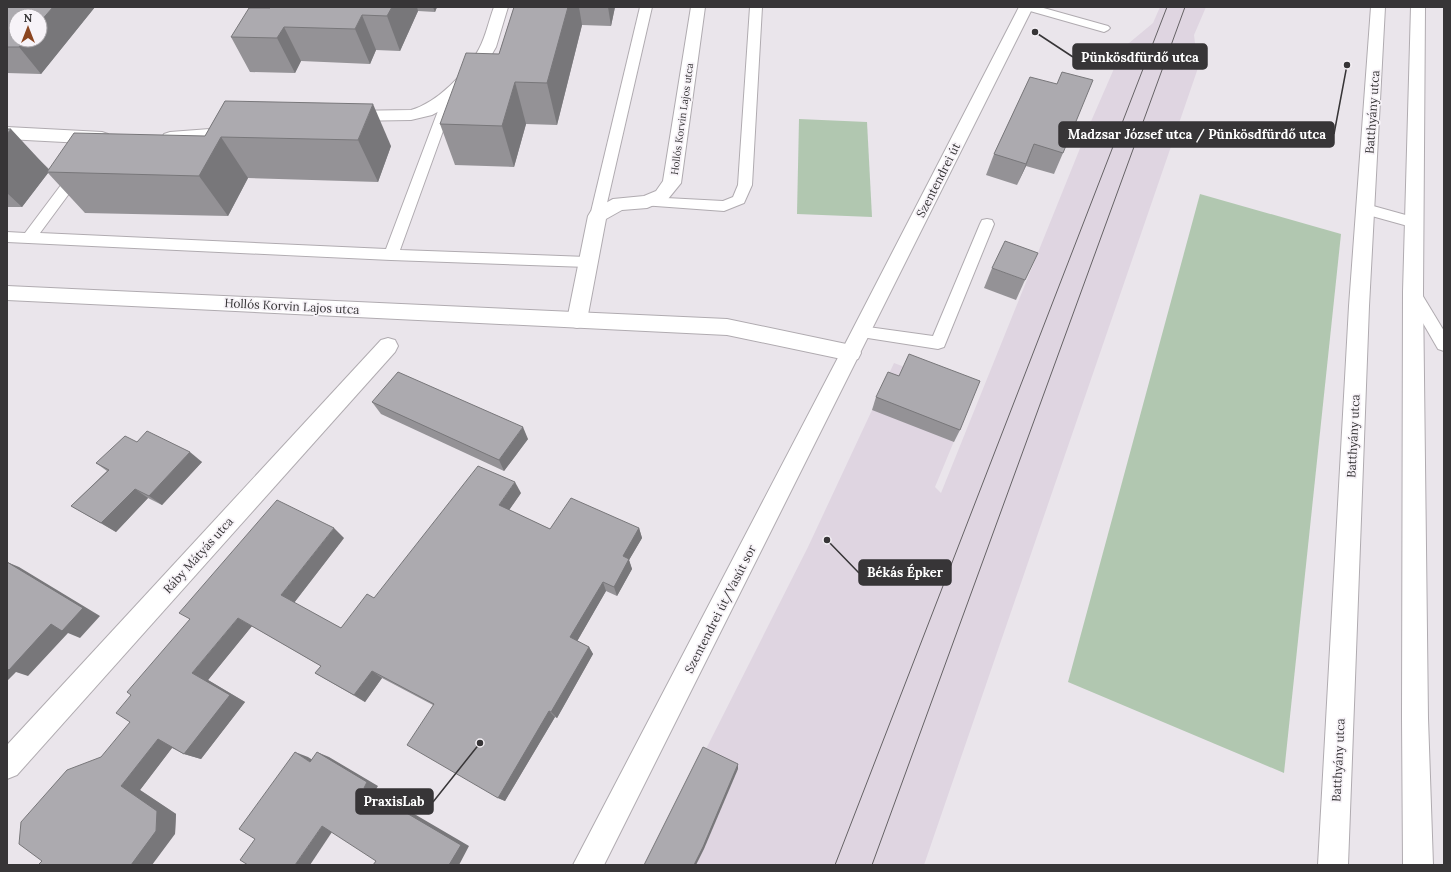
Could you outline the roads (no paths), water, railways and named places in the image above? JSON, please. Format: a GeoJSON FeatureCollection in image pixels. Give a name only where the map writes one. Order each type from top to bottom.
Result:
{"type":"FeatureCollection","features":[{"type":"Feature","properties":{"kind":"main road"},"geometry":{"type":"LineString","coordinates":[[336,117],[411,115],[426,111],[439,104],[450,96],[480,61],[488,47],[501,7]]}},
{"type":"Feature","properties":{"kind":"main road","name":"Hollós Korvin Lajos utca"},"geometry":{"type":"LineString","coordinates":[[597,216],[619,204],[647,202],[662,195],[672,183],[698,7]]}},
{"type":"Feature","properties":{"kind":"main road","name":"Szentendrei út"},"geometry":{"type":"LineString","coordinates":[[856,343],[1027,7]]}},
{"type":"Feature","properties":{"kind":"main road","name":"Batthyány utca"},"geometry":{"type":"LineString","coordinates":[[1333,865],[1359,314],[1378,7]]}},
{"type":"Feature","properties":{"kind":"main road"},"geometry":{"type":"LineString","coordinates":[[1418,7],[1413,292],[1415,710],[1418,865]]}},
{"type":"Feature","properties":{"kind":"main road"},"geometry":{"type":"LineString","coordinates":[[154,138],[176,138],[223,134],[253,126]]}},
{"type":"Feature","properties":{"kind":"main road"},"geometry":{"type":"LineString","coordinates":[[7,133],[105,142]]}},
{"type":"Feature","properties":{"kind":"main road"},"geometry":{"type":"LineString","coordinates":[[577,320],[584,292],[587,262],[597,216]]}},
{"type":"Feature","properties":{"kind":"main road","name":"Hollós Korvin Lajos utca"},"geometry":{"type":"LineString","coordinates":[[7,293],[727,327],[856,343]]}},
{"type":"Feature","properties":{"kind":"main road","name":"Szentendrei út/Vasút sor"},"geometry":{"type":"LineString","coordinates":[[588,865],[856,343]]}},
{"type":"Feature","properties":{"kind":"main road","name":"Ráby Mátyás utca"},"geometry":{"type":"LineString","coordinates":[[7,765],[388,346]]}},
{"type":"Feature","properties":{"kind":"lane"},"geometry":{"type":"LineString","coordinates":[[597,216],[646,7]]}},
{"type":"Feature","properties":{"kind":"lane"},"geometry":{"type":"LineString","coordinates":[[647,202],[724,206],[739,200],[745,185],[756,7]]}},
{"type":"Feature","properties":{"kind":"lane"},"geometry":{"type":"LineString","coordinates":[[1027,7],[1104,28]]}},
{"type":"Feature","properties":{"kind":"lane"},"geometry":{"type":"LineString","coordinates":[[391,255],[441,116],[450,96]]}},
{"type":"Feature","properties":{"kind":"lane"},"geometry":{"type":"LineString","coordinates":[[29,238],[84,163]]}},
{"type":"Feature","properties":{"kind":"lane"},"geometry":{"type":"LineString","coordinates":[[1366,210],[1415,223]]}},
{"type":"Feature","properties":{"kind":"lane"},"geometry":{"type":"LineString","coordinates":[[856,343],[938,343],[987,224]]}},
{"type":"Feature","properties":{"kind":"lane"},"geometry":{"type":"LineString","coordinates":[[7,236],[391,255],[587,262]]}},
{"type":"Feature","properties":{"kind":"lane"},"geometry":{"type":"LineString","coordinates":[[1413,292],[1444,345]]}},
{"type":"Feature","properties":{"kind":"tram line"},"geometry":{"type":"LineString","coordinates":[[835,865],[1167,7]]}},
{"type":"Feature","properties":{"kind":"tram line"},"geometry":{"type":"LineString","coordinates":[[872,865],[1185,7]]}},
{"type":"Feature","properties":{"kind":"place","name":"Pünkösdfürdő utca"},"geometry":{"type":"Point","coordinates":[1035,32]}},
{"type":"Feature","properties":{"kind":"place","name":"Madzsar József utca / Pünkösdfürdő utca"},"geometry":{"type":"Point","coordinates":[1347,65]}},
{"type":"Feature","properties":{"kind":"place","name":"Békás Épker"},"geometry":{"type":"Point","coordinates":[827,540]}},
{"type":"Feature","properties":{"kind":"place","name":"PraxisLab"},"geometry":{"type":"Point","coordinates":[480,743]}}]}
